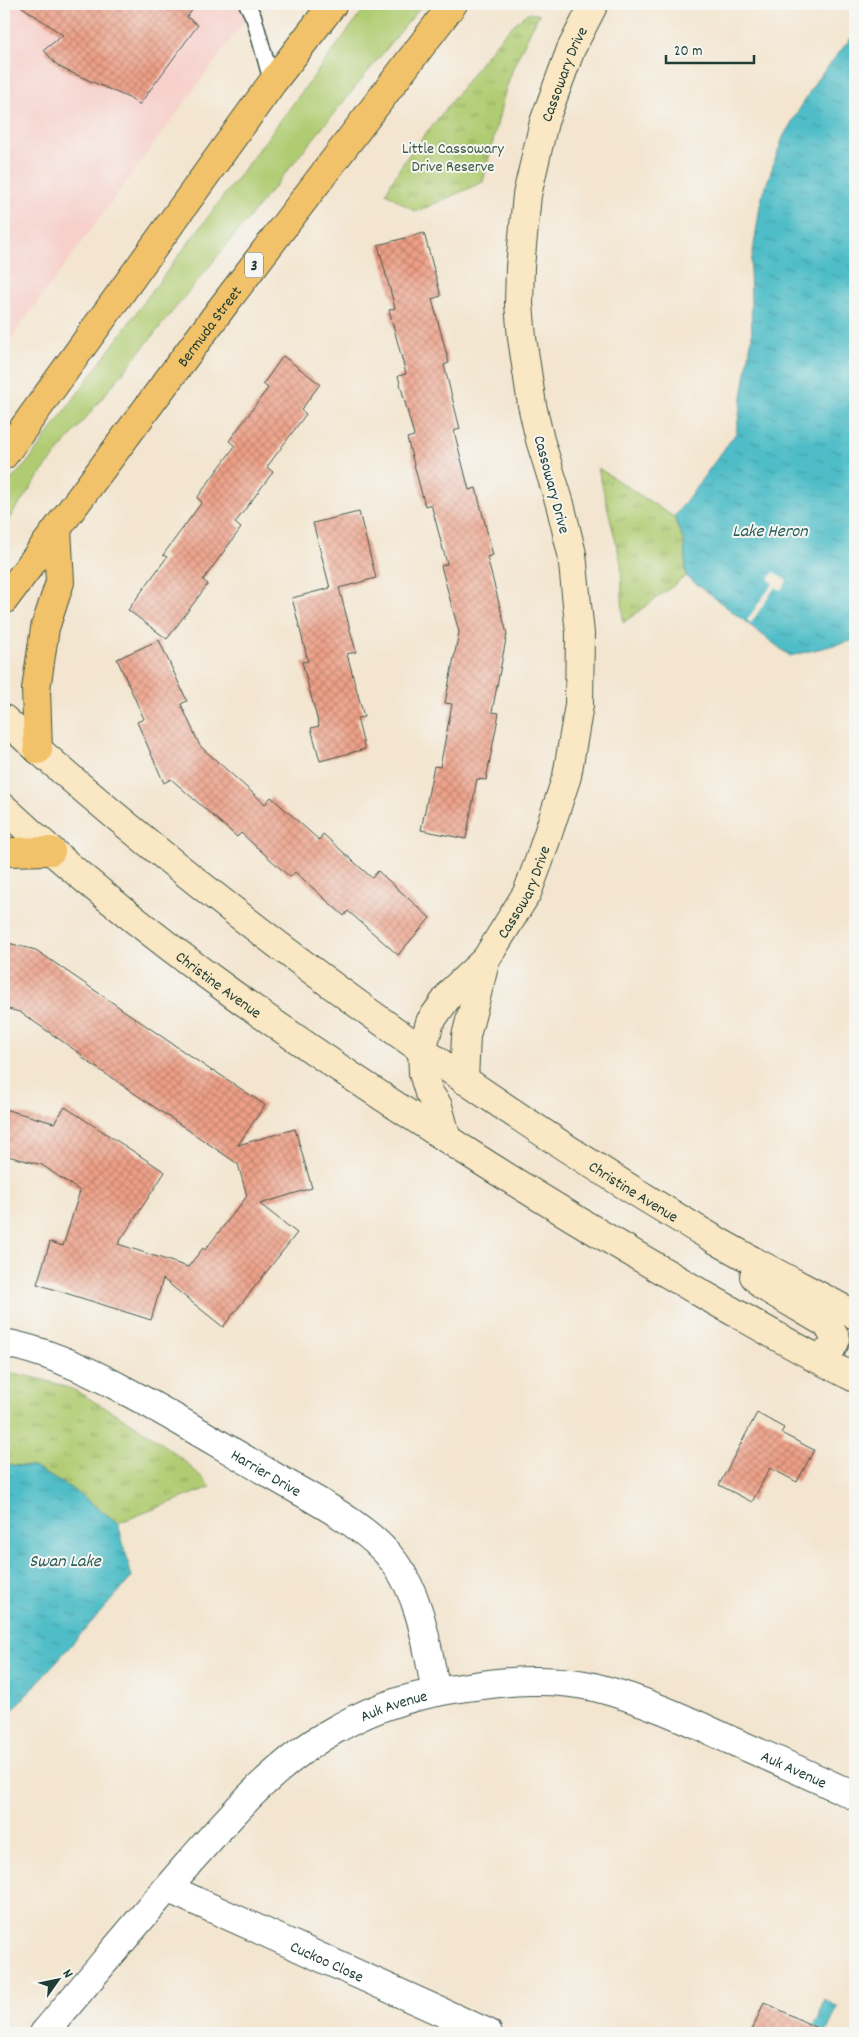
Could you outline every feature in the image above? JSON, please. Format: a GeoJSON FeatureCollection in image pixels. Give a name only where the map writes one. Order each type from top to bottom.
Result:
{"type":"FeatureCollection","features":[{"type":"Feature","properties":{"kind":"main road"},"geometry":{"type":"LineString","coordinates":[[4,455],[272,82],[333,4]]}},
{"type":"Feature","properties":{"kind":"main road","name":"Bermuda Street"},"geometry":{"type":"LineString","coordinates":[[4,600],[220,310],[453,4]]}},
{"type":"Feature","properties":{"kind":"main road"},"geometry":{"type":"LineString","coordinates":[[38,750],[36,689],[45,628],[60,582],[57,530]]}},
{"type":"Feature","properties":{"kind":"main road"},"geometry":{"type":"LineString","coordinates":[[4,850],[7,852],[51,851]]}},
{"type":"Feature","properties":{"kind":"street","name":"Cassowary Drive"},"geometry":{"type":"LineString","coordinates":[[422,1050],[430,1022],[443,1002],[452,991],[486,960],[527,893],[567,776],[578,705],[580,634],[572,554],[532,405],[519,304],[520,267],[527,195],[544,122],[571,49],[594,4]]}},
{"type":"Feature","properties":{"kind":"street","name":"Christine Avenue"},"geometry":{"type":"LineString","coordinates":[[4,719],[38,750],[210,893],[263,934],[464,1080],[627,1186],[724,1244],[855,1315]]}},
{"type":"Feature","properties":{"kind":"street","name":"Christine Avenue"},"geometry":{"type":"LineString","coordinates":[[4,808],[51,851],[164,943],[226,990],[352,1077],[615,1244],[814,1357],[855,1378]]}},
{"type":"Feature","properties":{"kind":"street","name":"Cassowary Drive"},"geometry":{"type":"LineString","coordinates":[[464,1080],[466,1036],[486,960]]}},
{"type":"Feature","properties":{"kind":"street"},"geometry":{"type":"LineString","coordinates":[[422,1050],[423,1073],[426,1085],[438,1106],[447,1139]]}},
{"type":"Feature","properties":{"kind":"street"},"geometry":{"type":"LineString","coordinates":[[724,1244],[763,1286],[827,1324],[836,1339],[831,1350],[826,1354],[814,1357]]}},
{"type":"Feature","properties":{"kind":"street","name":"Harrier Drive"},"geometry":{"type":"LineString","coordinates":[[4,1343],[76,1364],[107,1380],[171,1415],[341,1517],[371,1538],[395,1562],[413,1596],[436,1692]]}},
{"type":"Feature","properties":{"kind":"street","name":"Auk Avenue"},"geometry":{"type":"LineString","coordinates":[[44,2033],[167,1888],[231,1815],[264,1781],[298,1754],[337,1728],[407,1698],[497,1682],[546,1682],[591,1687],[653,1705],[855,1796]]}},
{"type":"Feature","properties":{"kind":"street","name":"Cuckoo Close"},"geometry":{"type":"LineString","coordinates":[[167,1888],[488,2033]]}},
{"type":"Feature","properties":{"kind":"lane"},"geometry":{"type":"LineString","coordinates":[[247,4],[254,18],[272,82]]}},
{"type":"Feature","properties":{"kind":"shaded area"},"geometry":{"type":"Polygon","coordinates":[[[4,4],[257,4],[4,348],[4,4]]]}},
{"type":"Feature","properties":{"kind":"green space"},"geometry":{"type":"Polygon","coordinates":[[[368,4],[423,4],[41,473],[4,526],[4,487],[27,463],[147,298],[368,4]]]}},
{"type":"Feature","properties":{"kind":"green space","name":"Little Cassowary Drive Reserve"},"geometry":{"type":"Polygon","coordinates":[[[527,13],[539,14],[514,65],[505,92],[483,182],[416,212],[386,193],[406,158],[485,57],[515,23],[527,13]]]}},
{"type":"Feature","properties":{"kind":"green space"},"geometry":{"type":"Polygon","coordinates":[[[598,468],[674,517],[684,542],[686,576],[623,623],[621,563],[598,468]]]}},
{"type":"Feature","properties":{"kind":"green space"},"geometry":{"type":"Polygon","coordinates":[[[4,1371],[48,1381],[78,1392],[133,1424],[161,1443],[211,1487],[118,1523],[69,1487],[33,1467],[4,1464],[4,1371]]]}},
{"type":"Feature","properties":{"kind":"water","name":"Lake Heron"},"geometry":{"type":"Polygon","coordinates":[[[855,33],[855,640],[790,656],[686,576],[684,542],[674,517],[736,433],[752,336],[750,271],[761,200],[783,137],[816,81],[855,33]]]}},
{"type":"Feature","properties":{"kind":"water","name":"Swan Lake"},"geometry":{"type":"Polygon","coordinates":[[[4,1464],[33,1467],[69,1487],[118,1523],[132,1577],[4,1720],[4,1464]]]}},
{"type":"Feature","properties":{"kind":"water"},"geometry":{"type":"Polygon","coordinates":[[[824,1999],[838,2007],[826,2033],[806,2033],[818,2020],[824,1999]]]}},
{"type":"Feature","properties":{"kind":"pier"},"geometry":{"type":"Polygon","coordinates":[[[774,572],[787,581],[781,590],[775,587],[751,623],[747,620],[773,583],[768,579],[774,572]]]}},
{"type":"Feature","properties":{"kind":"building"},"geometry":{"type":"Polygon","coordinates":[[[18,4],[197,4],[187,17],[198,25],[139,105],[129,98],[61,68],[44,50],[63,35],[18,4]]]}},
{"type":"Feature","properties":{"kind":"building"},"geometry":{"type":"Polygon","coordinates":[[[424,233],[441,296],[432,299],[449,363],[444,365],[460,429],[454,431],[469,490],[476,488],[493,555],[487,557],[507,634],[492,712],[499,713],[486,780],[477,779],[466,839],[421,830],[434,766],[440,767],[452,704],[445,703],[459,632],[441,566],[447,564],[431,504],[425,506],[407,438],[414,436],[398,376],[406,374],[389,310],[395,308],[378,245],[424,233]]]}},
{"type":"Feature","properties":{"kind":"building"},"geometry":{"type":"Polygon","coordinates":[[[283,356],[320,384],[301,410],[306,414],[267,467],[273,472],[235,523],[241,528],[203,580],[208,584],[167,639],[128,610],[167,557],[163,555],[202,502],[197,498],[235,446],[229,441],[268,388],[263,384],[283,356]]]}},
{"type":"Feature","properties":{"kind":"building"},"geometry":{"type":"Polygon","coordinates":[[[359,512],[376,578],[339,588],[356,652],[347,654],[364,717],[357,718],[365,749],[320,761],[311,728],[319,726],[302,662],[308,661],[292,598],[330,588],[313,523],[359,512]]]}},
{"type":"Feature","properties":{"kind":"building"},"geometry":{"type":"Polygon","coordinates":[[[159,640],[187,701],[181,704],[200,746],[265,804],[271,797],[319,840],[323,834],[372,878],[378,871],[430,918],[398,955],[348,911],[344,916],[295,872],[290,877],[241,833],[237,837],[171,779],[164,783],[137,722],[144,719],[117,659],[159,640]]]}},
{"type":"Feature","properties":{"kind":"building"},"geometry":{"type":"Polygon","coordinates":[[[4,942],[36,950],[212,1071],[265,1105],[238,1145],[295,1129],[312,1188],[260,1204],[297,1233],[223,1327],[163,1279],[151,1320],[37,1284],[50,1242],[63,1246],[80,1191],[42,1165],[4,1155],[4,1109],[54,1123],[65,1107],[165,1172],[118,1244],[188,1267],[203,1248],[205,1250],[247,1196],[238,1164],[81,1057],[82,1055],[20,1012],[4,1008],[4,942]]]}},
{"type":"Feature","properties":{"kind":"building"},"geometry":{"type":"Polygon","coordinates":[[[757,1413],[784,1428],[781,1433],[814,1450],[797,1482],[770,1468],[752,1502],[719,1485],[757,1413]]]}},
{"type":"Feature","properties":{"kind":"building"},"geometry":{"type":"Polygon","coordinates":[[[764,2002],[827,2033],[751,2033],[764,2002]]]}}]}
